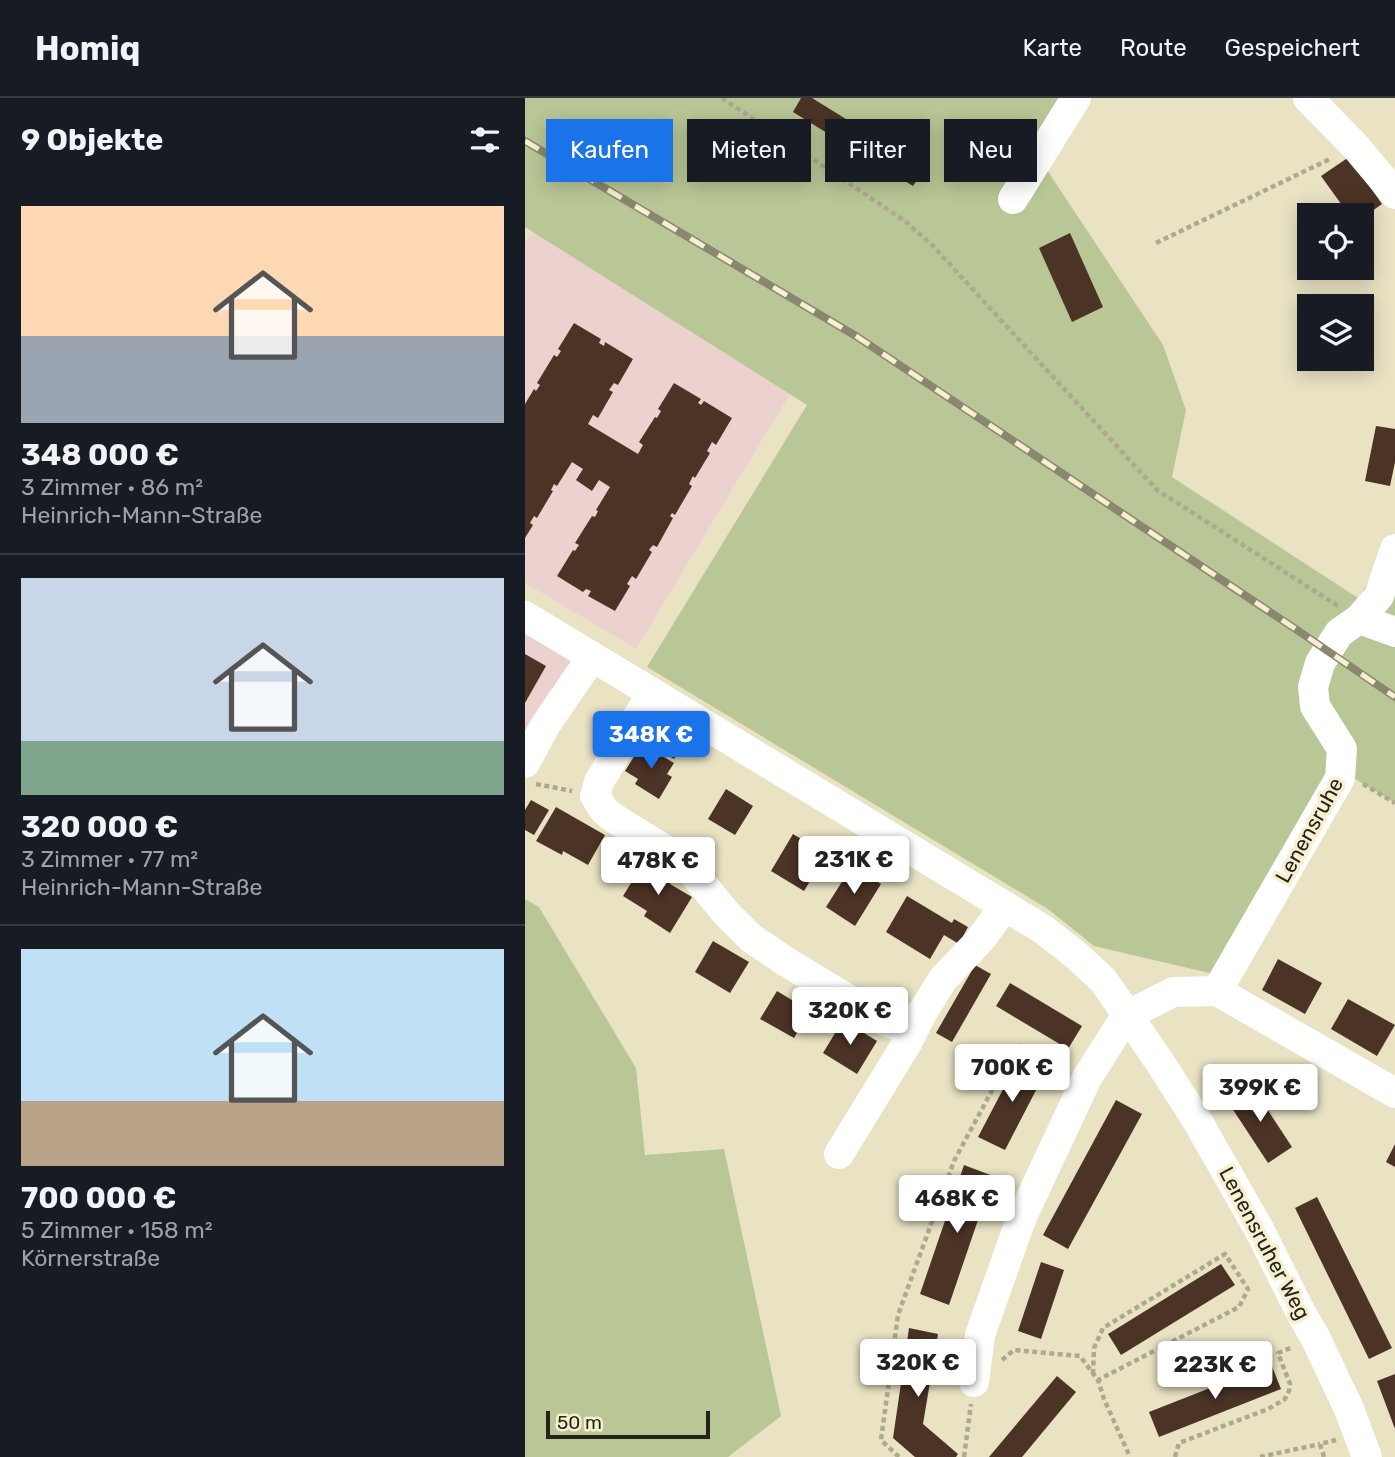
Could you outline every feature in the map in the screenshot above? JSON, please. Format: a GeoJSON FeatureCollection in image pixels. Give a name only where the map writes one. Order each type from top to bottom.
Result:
{"type":"FeatureCollection","features":[{"type":"Feature","properties":{"kind":"street"},"geometry":{"type":"LineString","coordinates":[[1013,199],[1076,98]]}},
{"type":"Feature","properties":{"kind":"street"},"geometry":{"type":"LineString","coordinates":[[1308,98],[1355,146],[1395,194]]}},
{"type":"Feature","properties":{"kind":"street","name":"Lenensruhe"},"geometry":{"type":"LineString","coordinates":[[1217,991],[1340,778],[1342,749],[1315,706],[1313,687],[1319,663],[1339,633],[1359,619],[1379,596],[1395,549]]}},
{"type":"Feature","properties":{"kind":"street","name":"Lenensruher Weg"},"geometry":{"type":"LineString","coordinates":[[525,616],[1044,930],[1103,980],[1212,1144],[1261,1231],[1349,1409],[1367,1457]]}},
{"type":"Feature","properties":{"kind":"street"},"geometry":{"type":"LineString","coordinates":[[1359,619],[1395,632]]}},
{"type":"Feature","properties":{"kind":"street"},"geometry":{"type":"LineString","coordinates":[[525,763],[546,723],[592,657]]}},
{"type":"Feature","properties":{"kind":"street"},"geometry":{"type":"LineString","coordinates":[[652,693],[599,782],[595,796],[604,810],[683,861],[726,913],[751,938],[785,961],[884,1021],[896,1025],[909,1023],[922,1013]]}},
{"type":"Feature","properties":{"kind":"street"},"geometry":{"type":"LineString","coordinates":[[839,1154],[908,1043],[922,1013],[943,979],[980,940],[1005,906]]}},
{"type":"Feature","properties":{"kind":"street"},"geometry":{"type":"LineString","coordinates":[[974,1382],[980,1335],[1021,1219],[1087,1077],[1126,1016],[1173,992],[1217,991],[1395,1093]]}},
{"type":"Feature","properties":{"kind":"path"},"geometry":{"type":"LineString","coordinates":[[722,98],[905,221],[932,245],[1157,490],[1359,619]]}},
{"type":"Feature","properties":{"kind":"path"},"geometry":{"type":"LineString","coordinates":[[1156,243],[1355,146]]}},
{"type":"Feature","properties":{"kind":"path"},"geometry":{"type":"LineString","coordinates":[[1342,770],[1395,803]]}},
{"type":"Feature","properties":{"kind":"path"},"geometry":{"type":"LineString","coordinates":[[525,781],[595,796]]}},
{"type":"Feature","properties":{"kind":"path"},"geometry":{"type":"LineString","coordinates":[[899,1457],[881,1440],[898,1315],[954,1161],[1017,1044],[1087,1077]]}},
{"type":"Feature","properties":{"kind":"path"},"geometry":{"type":"LineString","coordinates":[[1093,1374],[1094,1348],[1103,1328],[1225,1254],[1248,1289],[1239,1307],[1097,1380]]}},
{"type":"Feature","properties":{"kind":"path"},"geometry":{"type":"LineString","coordinates":[[1175,1457],[1179,1443],[1268,1409],[1285,1399],[1290,1384],[1278,1353],[1316,1339]]}},
{"type":"Feature","properties":{"kind":"path"},"geometry":{"type":"LineString","coordinates":[[964,1457],[974,1382],[1014,1350],[1080,1356],[1097,1380],[1130,1457]]}},
{"type":"Feature","properties":{"kind":"path"},"geometry":{"type":"LineString","coordinates":[[1260,1457],[1320,1444]]}},
{"type":"Feature","properties":{"kind":"shaded area"},"geometry":{"type":"Polygon","coordinates":[[[534,232],[790,394],[636,649],[525,583],[525,242],[534,232]]]}},
{"type":"Feature","properties":{"kind":"shaded area"},"geometry":{"type":"Polygon","coordinates":[[[525,635],[590,668],[525,763],[525,635]]]}},
{"type":"Feature","properties":{"kind":"green space"},"geometry":{"type":"Polygon","coordinates":[[[525,98],[1076,98],[1039,158],[1163,345],[1186,410],[1172,477],[1358,598],[1381,565],[1395,535],[1395,803],[1342,771],[1218,975],[1094,946],[1048,909],[647,667],[807,405],[525,227],[525,98]]]}},
{"type":"Feature","properties":{"kind":"green space"},"geometry":{"type":"Polygon","coordinates":[[[525,899],[539,907],[636,1068],[645,1155],[724,1149],[781,1416],[728,1457],[525,1457],[525,899]]]}},
{"type":"Feature","properties":{"kind":"building"},"geometry":{"type":"Polygon","coordinates":[[[801,98],[812,98],[846,119],[825,119],[825,132],[811,123],[811,119],[804,119],[793,112],[801,98]]]}},
{"type":"Feature","properties":{"kind":"building"},"geometry":{"type":"Polygon","coordinates":[[[1349,157],[1382,204],[1374,210],[1374,203],[1340,203],[1321,176],[1349,157]]]}},
{"type":"Feature","properties":{"kind":"building"},"geometry":{"type":"Polygon","coordinates":[[[1070,233],[1103,307],[1072,322],[1039,248],[1070,233]]]}},
{"type":"Feature","properties":{"kind":"building"},"geometry":{"type":"Polygon","coordinates":[[[574,323],[601,339],[599,343],[604,346],[605,342],[633,359],[618,385],[614,383],[609,390],[613,392],[598,418],[593,415],[588,424],[638,454],[643,445],[639,442],[655,417],[657,418],[661,411],[658,409],[674,383],[701,399],[698,403],[701,405],[704,401],[732,418],[716,445],[712,442],[707,451],[710,453],[695,478],[693,476],[689,484],[692,486],[675,515],[672,513],[670,516],[673,518],[657,547],[653,545],[649,550],[652,552],[636,579],[632,576],[627,584],[630,586],[615,611],[588,596],[591,591],[586,589],[583,592],[557,576],[579,545],[575,543],[592,516],[595,517],[598,511],[596,510],[610,487],[599,480],[592,491],[576,480],[583,469],[572,462],[557,486],[554,484],[551,490],[553,491],[537,518],[534,516],[530,523],[533,525],[525,538],[525,404],[534,389],[536,391],[540,385],[537,383],[554,355],[557,357],[561,351],[558,349],[574,323]]]}},
{"type":"Feature","properties":{"kind":"building"},"geometry":{"type":"Polygon","coordinates":[[[1376,426],[1395,429],[1395,462],[1390,486],[1365,481],[1376,426]]]}},
{"type":"Feature","properties":{"kind":"building"},"geometry":{"type":"Polygon","coordinates":[[[525,654],[546,666],[525,703],[525,654]]]}},
{"type":"Feature","properties":{"kind":"building"},"geometry":{"type":"Polygon","coordinates":[[[659,731],[682,745],[674,759],[651,745],[659,731]]]}},
{"type":"Feature","properties":{"kind":"building"},"geometry":{"type":"Polygon","coordinates":[[[642,744],[674,763],[667,774],[672,777],[659,799],[635,784],[638,779],[625,771],[642,744]]]}},
{"type":"Feature","properties":{"kind":"building"},"geometry":{"type":"Polygon","coordinates":[[[726,789],[753,806],[735,835],[708,819],[726,789]]]}},
{"type":"Feature","properties":{"kind":"building"},"geometry":{"type":"Polygon","coordinates":[[[531,800],[549,810],[534,835],[525,830],[525,810],[531,800]]]}},
{"type":"Feature","properties":{"kind":"building"},"geometry":{"type":"Polygon","coordinates":[[[556,807],[605,835],[588,865],[563,851],[562,855],[536,841],[556,807]]]}},
{"type":"Feature","properties":{"kind":"building"},"geometry":{"type":"Polygon","coordinates":[[[793,834],[826,854],[804,891],[771,871],[793,834]]]}},
{"type":"Feature","properties":{"kind":"building"},"geometry":{"type":"Polygon","coordinates":[[[644,862],[673,879],[670,884],[692,897],[670,933],[644,916],[647,911],[623,896],[644,862]]]}},
{"type":"Feature","properties":{"kind":"building"},"geometry":{"type":"Polygon","coordinates":[[[852,866],[881,884],[855,926],[826,907],[852,866]]]}},
{"type":"Feature","properties":{"kind":"building"},"geometry":{"type":"Polygon","coordinates":[[[907,896],[952,923],[954,919],[968,927],[959,944],[944,935],[930,959],[886,932],[907,896]]]}},
{"type":"Feature","properties":{"kind":"building"},"geometry":{"type":"Polygon","coordinates":[[[713,941],[749,962],[730,993],[695,972],[713,941]]]}},
{"type":"Feature","properties":{"kind":"building"},"geometry":{"type":"Polygon","coordinates":[[[1278,959],[1322,983],[1305,1014],[1262,990],[1278,959]]]}},
{"type":"Feature","properties":{"kind":"building"},"geometry":{"type":"Polygon","coordinates":[[[975,965],[991,974],[952,1042],[936,1033],[975,965]]]}},
{"type":"Feature","properties":{"kind":"building"},"geometry":{"type":"Polygon","coordinates":[[[1010,983],[1082,1026],[1068,1049],[996,1006],[1010,983]]]}},
{"type":"Feature","properties":{"kind":"building"},"geometry":{"type":"Polygon","coordinates":[[[777,991],[810,1011],[794,1038],[760,1019],[777,991]]]}},
{"type":"Feature","properties":{"kind":"building"},"geometry":{"type":"Polygon","coordinates":[[[1348,999],[1395,1025],[1377,1056],[1331,1029],[1348,999]]]}},
{"type":"Feature","properties":{"kind":"building"},"geometry":{"type":"Polygon","coordinates":[[[843,1020],[877,1041],[857,1074],[823,1053],[843,1020]]]}},
{"type":"Feature","properties":{"kind":"building"},"geometry":{"type":"Polygon","coordinates":[[[1020,1057],[1046,1071],[1005,1150],[978,1137],[1020,1057]]]}},
{"type":"Feature","properties":{"kind":"building"},"geometry":{"type":"Polygon","coordinates":[[[1252,1086],[1292,1147],[1268,1163],[1228,1102],[1252,1086]]]}},
{"type":"Feature","properties":{"kind":"building"},"geometry":{"type":"Polygon","coordinates":[[[1116,1100],[1142,1114],[1068,1249],[1043,1235],[1116,1100]]]}},
{"type":"Feature","properties":{"kind":"building"},"geometry":{"type":"Polygon","coordinates":[[[1395,1144],[1395,1167],[1386,1162],[1395,1144]]]}},
{"type":"Feature","properties":{"kind":"building"},"geometry":{"type":"Polygon","coordinates":[[[964,1165],[993,1176],[949,1305],[920,1294],[964,1165]]]}},
{"type":"Feature","properties":{"kind":"building"},"geometry":{"type":"Polygon","coordinates":[[[1317,1197],[1392,1348],[1369,1359],[1295,1208],[1317,1197]]]}},
{"type":"Feature","properties":{"kind":"building"},"geometry":{"type":"Polygon","coordinates":[[[1041,1262],[1064,1270],[1041,1339],[1018,1331],[1041,1262]]]}},
{"type":"Feature","properties":{"kind":"building"},"geometry":{"type":"Polygon","coordinates":[[[1221,1264],[1235,1285],[1121,1355],[1108,1334],[1221,1264]]]}},
{"type":"Feature","properties":{"kind":"building"},"geometry":{"type":"Polygon","coordinates":[[[909,1328],[938,1334],[923,1424],[958,1454],[956,1457],[915,1457],[893,1438],[909,1328]]]}},
{"type":"Feature","properties":{"kind":"building"},"geometry":{"type":"Polygon","coordinates":[[[1271,1364],[1281,1389],[1159,1437],[1149,1412],[1271,1364]]]}},
{"type":"Feature","properties":{"kind":"building"},"geometry":{"type":"Polygon","coordinates":[[[1395,1374],[1395,1429],[1377,1381],[1395,1374]]]}},
{"type":"Feature","properties":{"kind":"building"},"geometry":{"type":"Polygon","coordinates":[[[1057,1376],[1076,1392],[1022,1457],[989,1457],[1057,1376]]]}},
{"type":"Feature","properties":{"kind":"railway"},"geometry":{"type":"LineString","coordinates":[[525,141],[856,336],[1395,697]]}}]}
